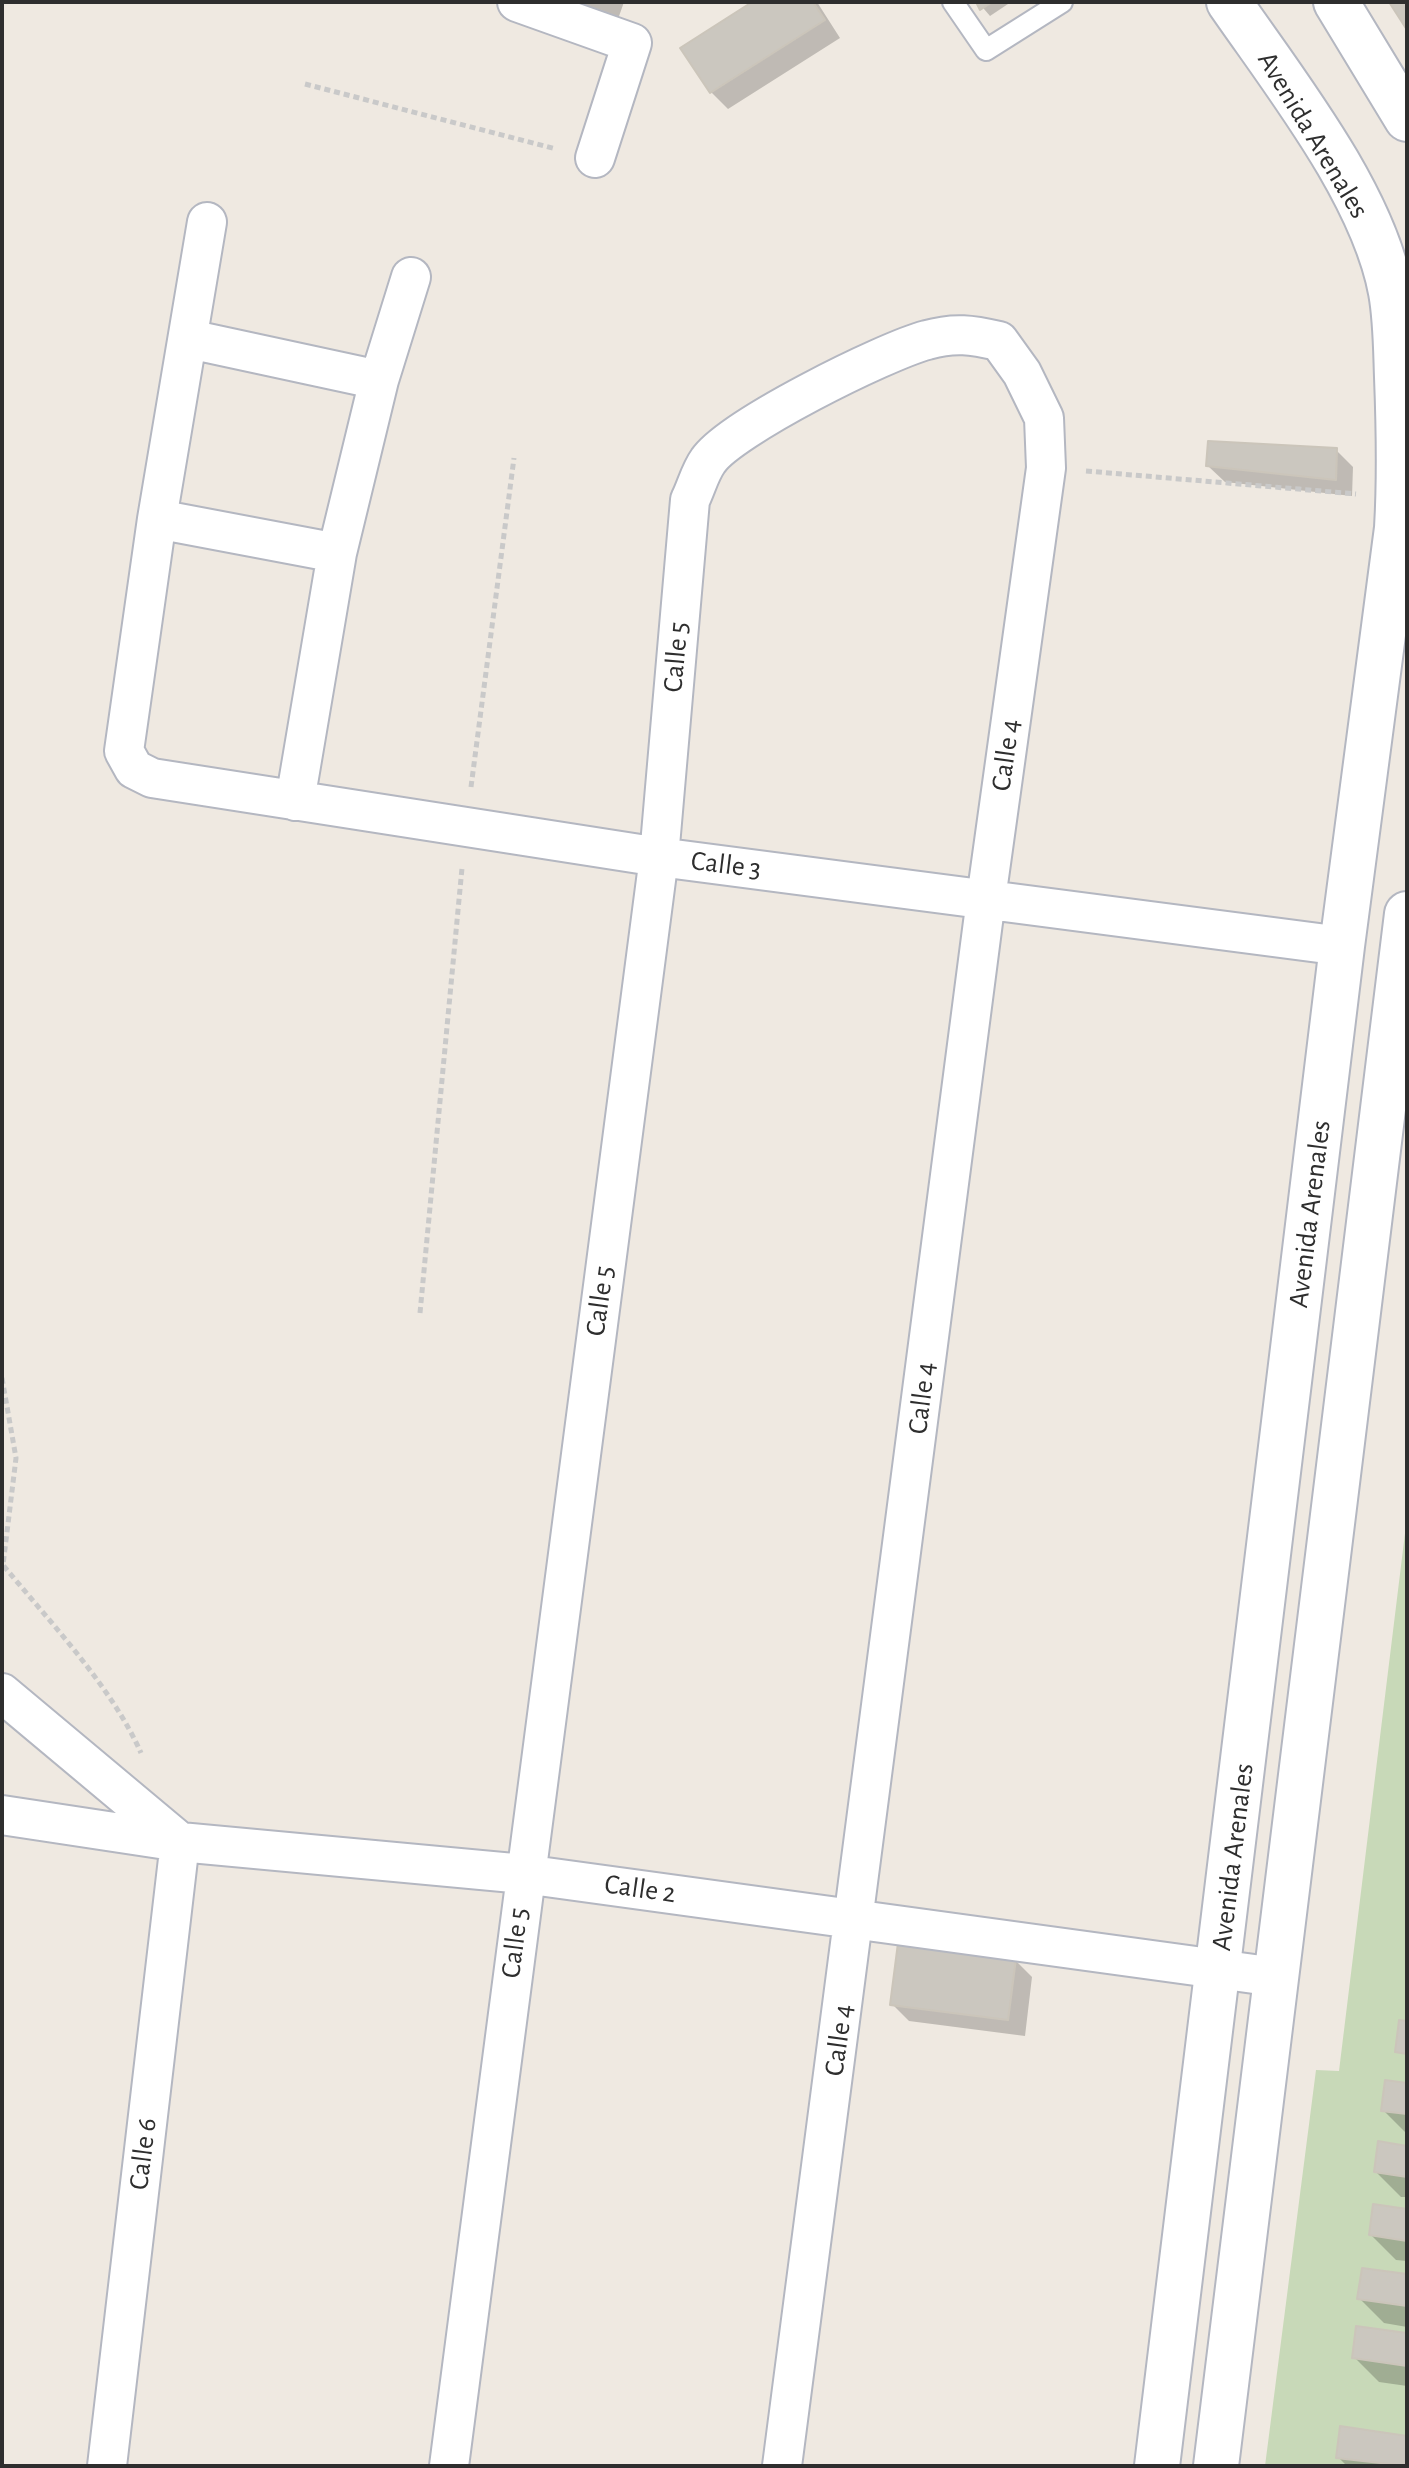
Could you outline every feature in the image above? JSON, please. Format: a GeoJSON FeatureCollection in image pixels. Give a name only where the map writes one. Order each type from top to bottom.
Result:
{"type":"FeatureCollection","features":[{"type":"Feature","properties":{"kind":"street"},"geometry":{"type":"LineString","coordinates":[[517,2],[632,43],[595,158]]}},
{"type":"Feature","properties":{"kind":"street","name":"Avenida Arenales"},"geometry":{"type":"LineString","coordinates":[[1157,2466],[1342,946],[1395,543],[1401,461],[1391,292],[1378,247],[1350,185],[1303,109],[1229,2]]}},
{"type":"Feature","properties":{"kind":"street"},"geometry":{"type":"LineString","coordinates":[[1336,2],[1407,119]]}},
{"type":"Feature","properties":{"kind":"street"},"geometry":{"type":"LineString","coordinates":[[207,222],[157,519],[337,553]]}},
{"type":"Feature","properties":{"kind":"street"},"geometry":{"type":"LineString","coordinates":[[295,801],[337,553],[379,380],[411,277]]}},
{"type":"Feature","properties":{"kind":"street","name":"Calle 5"},"geometry":{"type":"LineString","coordinates":[[449,2466],[659,857],[690,500],[708,460],[737,433],[848,374],[926,340],[965,333],[999,341]]}},
{"type":"Feature","properties":{"kind":"street"},"geometry":{"type":"LineString","coordinates":[[189,339],[379,380]]}},
{"type":"Feature","properties":{"kind":"street","name":"Calle 4"},"geometry":{"type":"LineString","coordinates":[[782,2466],[986,899],[1046,468],[1044,418],[1022,373],[999,341]]}},
{"type":"Feature","properties":{"kind":"street","name":"Calle 3"},"geometry":{"type":"LineString","coordinates":[[157,519],[124,751],[134,769],[152,778],[659,857],[1342,946]]}},
{"type":"Feature","properties":{"kind":"street","name":"Avenida Arenales"},"geometry":{"type":"LineString","coordinates":[[1216,2466],[1407,914]]}},
{"type":"Feature","properties":{"kind":"street"},"geometry":{"type":"LineString","coordinates":[[2,1693],[180,1842]]}},
{"type":"Feature","properties":{"kind":"street","name":"Calle 2"},"geometry":{"type":"LineString","coordinates":[[2,1815],[180,1842],[524,1874],[1276,1977]]}},
{"type":"Feature","properties":{"kind":"street","name":"Calle 6"},"geometry":{"type":"LineString","coordinates":[[107,2466],[180,1842]]}},
{"type":"Feature","properties":{"kind":"lane"},"geometry":{"type":"LineString","coordinates":[[953,2],[986,50],[1062,2]]}},
{"type":"Feature","properties":{"kind":"path"},"geometry":{"type":"LineString","coordinates":[[305,84],[595,158]]}},
{"type":"Feature","properties":{"kind":"path"},"geometry":{"type":"LineString","coordinates":[[420,1313],[465,829],[514,458]]}},
{"type":"Feature","properties":{"kind":"path"},"geometry":{"type":"LineString","coordinates":[[1046,468],[1399,497]]}},
{"type":"Feature","properties":{"kind":"path"},"geometry":{"type":"LineString","coordinates":[[2,1378],[16,1458],[3,1565],[78,1654],[134,1737],[145,1763]]}},
{"type":"Feature","properties":{"kind":"green space"},"geometry":{"type":"Polygon","coordinates":[[[1407,1517],[1407,2466],[1265,2466],[1316,2070],[1339,2071],[1407,1517]]]}},
{"type":"Feature","properties":{"kind":"building"},"geometry":{"type":"Polygon","coordinates":[[[752,2],[813,2],[825,20],[710,93],[680,48],[752,2]]]}},
{"type":"Feature","properties":{"kind":"building"},"geometry":{"type":"Polygon","coordinates":[[[976,2],[992,2],[980,10],[976,2]]]}},
{"type":"Feature","properties":{"kind":"building"},"geometry":{"type":"Polygon","coordinates":[[[1389,2],[1407,2],[1407,30],[1389,2]]]}},
{"type":"Feature","properties":{"kind":"building"},"geometry":{"type":"Polygon","coordinates":[[[1208,441],[1337,448],[1336,480],[1206,466],[1208,441]]]}},
{"type":"Feature","properties":{"kind":"building"},"geometry":{"type":"Polygon","coordinates":[[[898,1943],[1016,1958],[1008,2020],[890,2005],[898,1943]]]}},
{"type":"Feature","properties":{"kind":"building"},"geometry":{"type":"Polygon","coordinates":[[[1399,2020],[1407,2021],[1407,2054],[1395,2052],[1399,2020]]]}},
{"type":"Feature","properties":{"kind":"building"},"geometry":{"type":"Polygon","coordinates":[[[1385,2080],[1407,2083],[1407,2114],[1381,2111],[1385,2080]]]}},
{"type":"Feature","properties":{"kind":"building"},"geometry":{"type":"Polygon","coordinates":[[[1378,2141],[1407,2146],[1407,2177],[1374,2172],[1378,2141]]]}},
{"type":"Feature","properties":{"kind":"building"},"geometry":{"type":"Polygon","coordinates":[[[1373,2204],[1407,2209],[1407,2241],[1369,2235],[1373,2204]]]}},
{"type":"Feature","properties":{"kind":"building"},"geometry":{"type":"Polygon","coordinates":[[[1362,2268],[1407,2274],[1407,2306],[1357,2299],[1362,2268]]]}},
{"type":"Feature","properties":{"kind":"building"},"geometry":{"type":"Polygon","coordinates":[[[1356,2326],[1407,2333],[1407,2366],[1352,2358],[1356,2326]]]}},
{"type":"Feature","properties":{"kind":"building"},"geometry":{"type":"Polygon","coordinates":[[[1340,2426],[1407,2436],[1407,2466],[1336,2458],[1340,2426]]]}}]}
